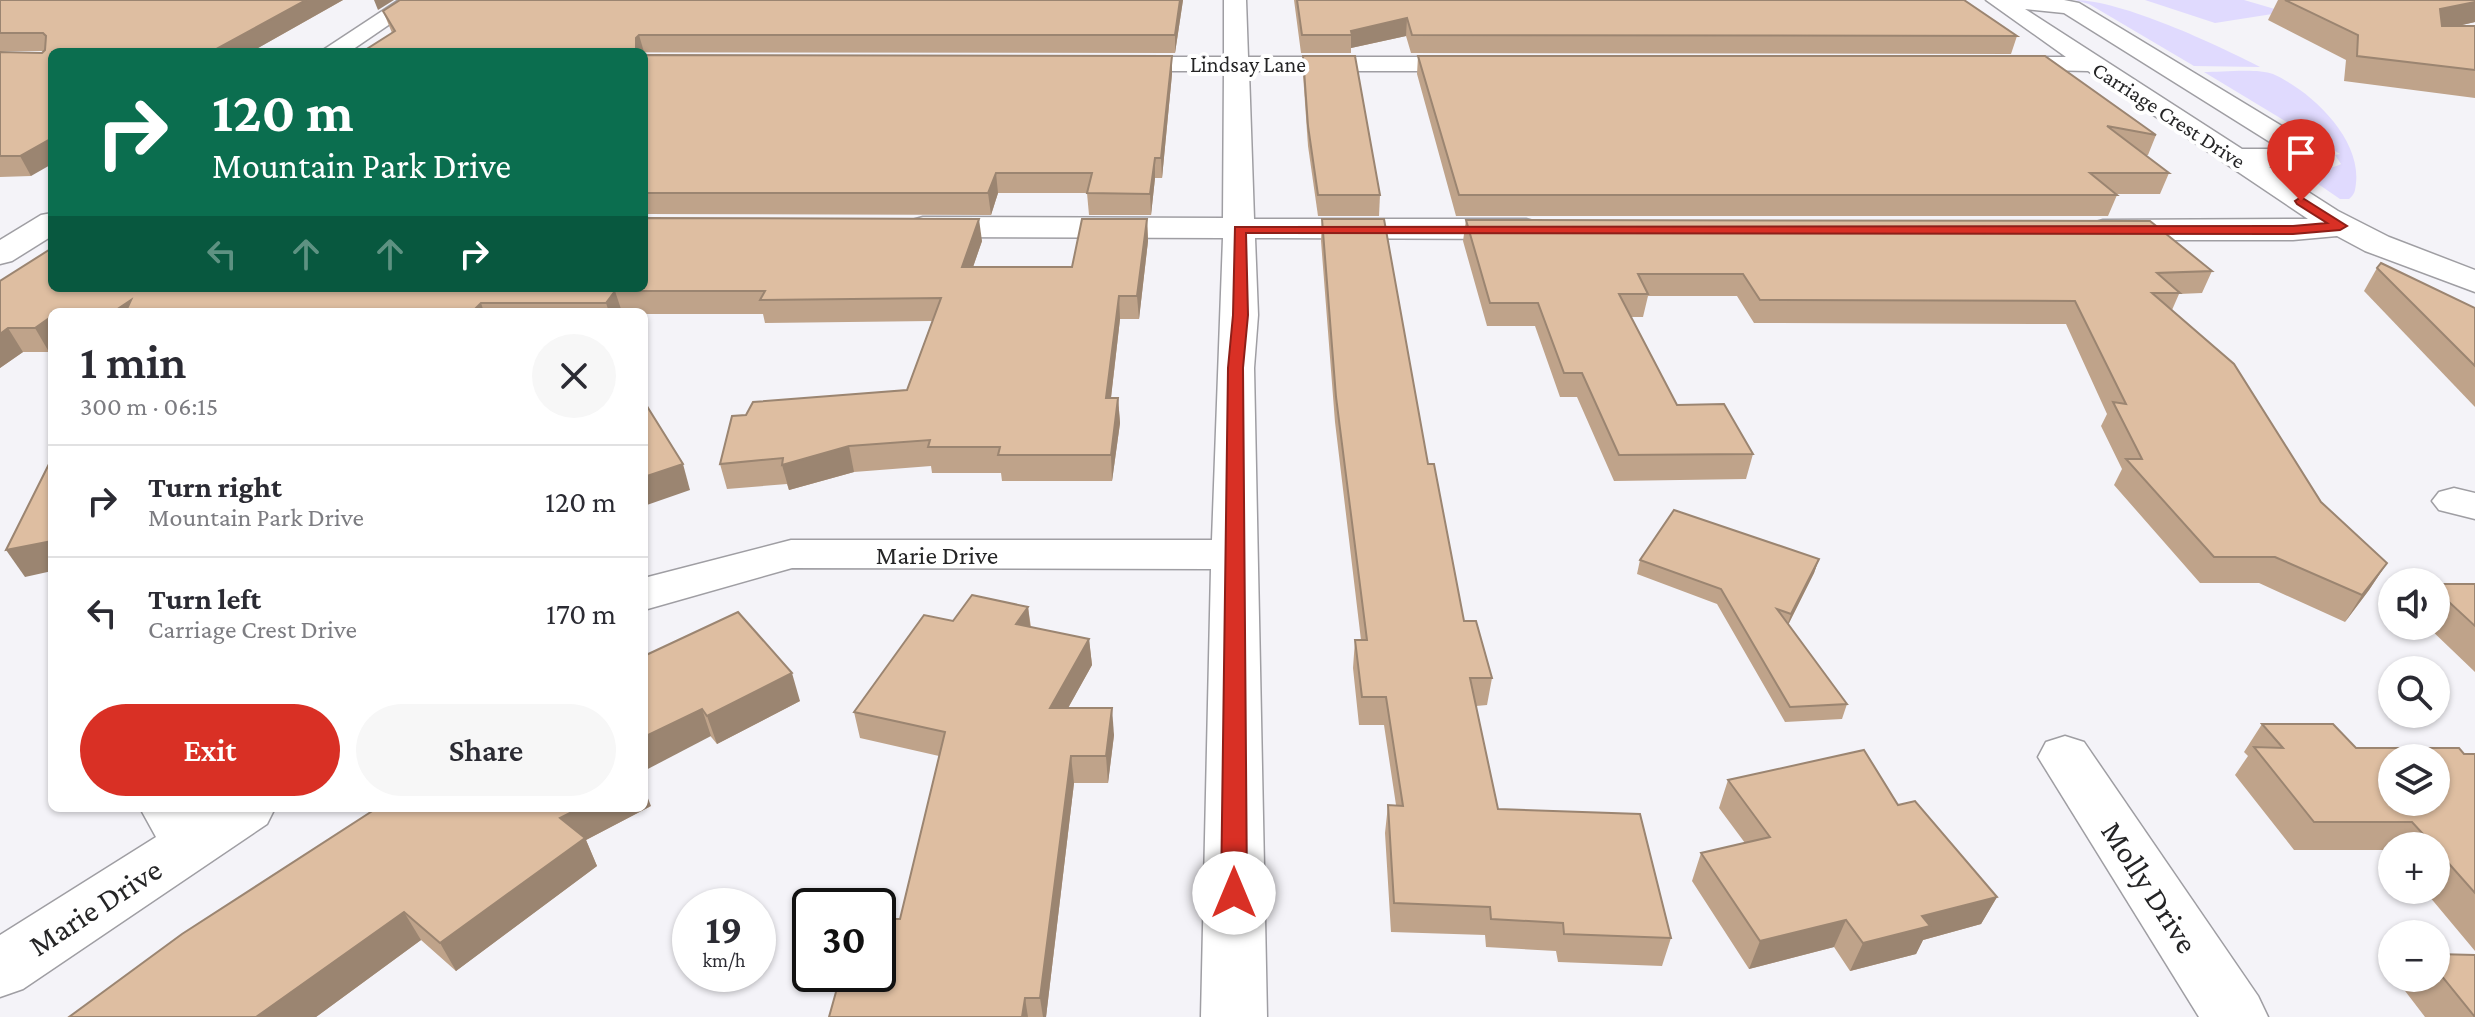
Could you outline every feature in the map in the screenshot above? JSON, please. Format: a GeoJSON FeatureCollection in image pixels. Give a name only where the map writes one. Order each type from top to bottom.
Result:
{"type":"FeatureCollection","features":[{"type":"Feature","properties":{"kind":"street"},"geometry":{"type":"LineString","coordinates":[[338,48],[414,0]]}},
{"type":"Feature","properties":{"kind":"street"},"geometry":{"type":"LineString","coordinates":[[1234,1017],[1235,555],[1240,229],[1235,0]]}},
{"type":"Feature","properties":{"kind":"street"},"geometry":{"type":"LineString","coordinates":[[1998,1],[2046,3],[2071,8],[2303,151],[2297,158],[2235,158]]}},
{"type":"Feature","properties":{"kind":"street","name":"Carriage Crest Drive"},"geometry":{"type":"LineString","coordinates":[[1998,1],[2340,226],[2377,244],[2475,282]]}},
{"type":"Feature","properties":{"kind":"street","name":"Lindsay Lane"},"geometry":{"type":"LineString","coordinates":[[1090,64],[1502,64]]}},
{"type":"Feature","properties":{"kind":"street"},"geometry":{"type":"LineString","coordinates":[[1982,64],[2092,64]]}},
{"type":"Feature","properties":{"kind":"street"},"geometry":{"type":"LineString","coordinates":[[2071,230],[2293,230],[2340,226]]}},
{"type":"Feature","properties":{"kind":"street"},"geometry":{"type":"LineString","coordinates":[[0,230],[48,227]]}},
{"type":"Feature","properties":{"kind":"street"},"geometry":{"type":"LineString","coordinates":[[0,254],[48,227]]}},
{"type":"Feature","properties":{"kind":"street"},"geometry":{"type":"LineString","coordinates":[[892,227],[1548,229]]}},
{"type":"Feature","properties":{"kind":"street","name":"Marie Drive"},"geometry":{"type":"LineString","coordinates":[[648,593],[791,554],[1235,555]]}},
{"type":"Feature","properties":{"kind":"street","name":"Molly Drive"},"geometry":{"type":"LineString","coordinates":[[2065,757],[2235,1017]]}},
{"type":"Feature","properties":{"kind":"street","name":"Marie Drive"},"geometry":{"type":"LineString","coordinates":[[0,969],[179,826],[232,812]]}},
{"type":"Feature","properties":{"kind":"shaded area"},"geometry":{"type":"Polygon","coordinates":[[[2075,0],[2143,15],[2260,67],[2194,66],[2089,4],[2075,0]]]}},
{"type":"Feature","properties":{"kind":"shaded area"},"geometry":{"type":"Polygon","coordinates":[[[2145,0],[2244,0],[2285,12],[2215,23],[2145,0]]]}},
{"type":"Feature","properties":{"kind":"shaded area"},"geometry":{"type":"Polygon","coordinates":[[[2204,72],[2266,72],[2303,92],[2331,118],[2350,149],[2356,183],[2352,196],[2340,199],[2302,173],[2341,164],[2335,155],[2340,154],[2204,72]]]}},
{"type":"Feature","properties":{"kind":"building"},"geometry":{"type":"Polygon","coordinates":[[[0,0],[306,0],[218,48],[48,48],[48,140],[20,156],[0,156],[0,52],[42,53],[46,36],[43,33],[0,33],[0,0]]]}},
{"type":"Feature","properties":{"kind":"building"},"geometry":{"type":"Polygon","coordinates":[[[400,0],[1180,0],[1175,35],[639,35],[636,48],[368,48],[395,31],[383,11],[400,0]]]}},
{"type":"Feature","properties":{"kind":"building"},"geometry":{"type":"Polygon","coordinates":[[[1297,0],[1964,0],[2017,36],[1412,35],[1407,18],[1351,31],[1352,35],[1302,35],[1297,0]]]}},
{"type":"Feature","properties":{"kind":"building"},"geometry":{"type":"Polygon","coordinates":[[[2285,0],[2475,0],[2440,9],[2442,26],[2475,26],[2475,70],[2357,56],[2358,35],[2285,0]]]}},
{"type":"Feature","properties":{"kind":"building"},"geometry":{"type":"Polygon","coordinates":[[[648,55],[1172,56],[1161,158],[1155,158],[1150,194],[1087,193],[1092,173],[996,173],[988,193],[648,193],[648,55]]]}},
{"type":"Feature","properties":{"kind":"building"},"geometry":{"type":"Polygon","coordinates":[[[1303,56],[1355,56],[1380,195],[1318,195],[1308,126],[1303,56]]]}},
{"type":"Feature","properties":{"kind":"building"},"geometry":{"type":"Polygon","coordinates":[[[1418,56],[2045,56],[2156,135],[2107,126],[2169,173],[2090,173],[2117,195],[1459,195],[1418,56]]]}},
{"type":"Feature","properties":{"kind":"building"},"geometry":{"type":"Polygon","coordinates":[[[648,218],[979,219],[962,267],[1072,267],[1082,219],[1147,219],[1137,296],[1119,296],[1106,398],[1118,398],[1111,455],[998,455],[1000,447],[928,447],[930,440],[849,446],[782,465],[783,458],[720,464],[732,416],[746,415],[753,402],[907,390],[941,298],[760,300],[765,291],[648,291],[648,218]]]}},
{"type":"Feature","properties":{"kind":"building"},"geometry":{"type":"Polygon","coordinates":[[[1322,219],[1384,219],[1428,464],[1434,464],[1464,621],[1476,621],[1492,678],[1470,678],[1498,809],[1640,814],[1671,938],[1564,934],[1563,923],[1491,919],[1490,907],[1394,903],[1388,805],[1403,806],[1386,697],[1362,697],[1355,640],[1367,640],[1336,397],[1322,219]]]}},
{"type":"Feature","properties":{"kind":"building"},"geometry":{"type":"Polygon","coordinates":[[[1466,220],[2150,221],[2212,271],[2157,273],[2180,293],[2152,293],[2234,364],[2321,502],[2387,563],[2383,568],[2378,568],[2378,575],[2362,595],[2275,557],[2214,557],[2126,459],[2142,459],[2113,402],[2126,404],[2075,301],[1760,300],[1743,274],[1638,274],[1648,294],[1619,294],[1677,405],[1724,404],[1753,454],[1619,455],[1582,373],[1564,373],[1538,303],[1490,303],[1466,220]]]}},
{"type":"Feature","properties":{"kind":"building"},"geometry":{"type":"Polygon","coordinates":[[[48,251],[48,292],[614,292],[606,303],[481,303],[476,308],[127,308],[131,300],[119,308],[48,308],[48,319],[35,328],[8,328],[0,334],[0,281],[48,251]]]}},
{"type":"Feature","properties":{"kind":"building"},"geometry":{"type":"Polygon","coordinates":[[[2381,263],[2475,308],[2475,366],[2377,268],[2381,263]]]}},
{"type":"Feature","properties":{"kind":"building"},"geometry":{"type":"Polygon","coordinates":[[[648,408],[683,464],[648,476],[648,408]]]}},
{"type":"Feature","properties":{"kind":"building"},"geometry":{"type":"Polygon","coordinates":[[[48,466],[48,542],[6,550],[48,466]]]}},
{"type":"Feature","properties":{"kind":"building"},"geometry":{"type":"Polygon","coordinates":[[[1674,510],[1819,559],[1791,614],[1777,609],[1847,704],[1790,707],[1721,589],[1640,560],[1674,510]]]}},
{"type":"Feature","properties":{"kind":"building"},"geometry":{"type":"Polygon","coordinates":[[[2450,584],[2475,584],[2475,626],[2450,603],[2450,584]]]}},
{"type":"Feature","properties":{"kind":"building"},"geometry":{"type":"Polygon","coordinates":[[[972,595],[1028,607],[1016,624],[1089,639],[1050,708],[1112,708],[1106,756],[1071,756],[1040,998],[1025,998],[1022,1017],[829,1017],[836,992],[896,992],[896,919],[900,919],[945,732],[854,712],[924,615],[953,621],[972,595]]]}},
{"type":"Feature","properties":{"kind":"building"},"geometry":{"type":"Polygon","coordinates":[[[738,612],[792,673],[707,716],[702,709],[648,735],[648,654],[738,612]]]}},
{"type":"Feature","properties":{"kind":"building"},"geometry":{"type":"Polygon","coordinates":[[[2262,724],[2333,724],[2356,748],[2378,748],[2378,816],[2450,816],[2450,748],[2459,748],[2464,754],[2475,754],[2475,893],[2450,865],[2450,832],[2421,832],[2412,822],[2314,822],[2254,747],[2283,748],[2262,724]]]}},
{"type":"Feature","properties":{"kind":"building"},"geometry":{"type":"Polygon","coordinates":[[[1864,750],[1898,805],[1915,801],[1997,897],[1922,916],[1930,926],[1863,943],[1846,920],[1760,941],[1701,853],[1770,837],[1728,780],[1864,750]]]}},
{"type":"Feature","properties":{"kind":"building"},"geometry":{"type":"Polygon","coordinates":[[[371,812],[572,812],[560,818],[585,838],[440,943],[404,912],[256,1017],[69,1017],[182,934],[371,812]]]}},
{"type":"Feature","properties":{"kind":"building"},"geometry":{"type":"Polygon","coordinates":[[[2450,954],[2475,955],[2475,1017],[2450,986],[2450,954]]]}},
{"type":"Feature","properties":{"kind":"route"},"geometry":{"type":"LineString","coordinates":[[1234,893],[1235,368],[1240,315],[1240,229],[2293,230],[2340,226],[2301,201]]}}]}
